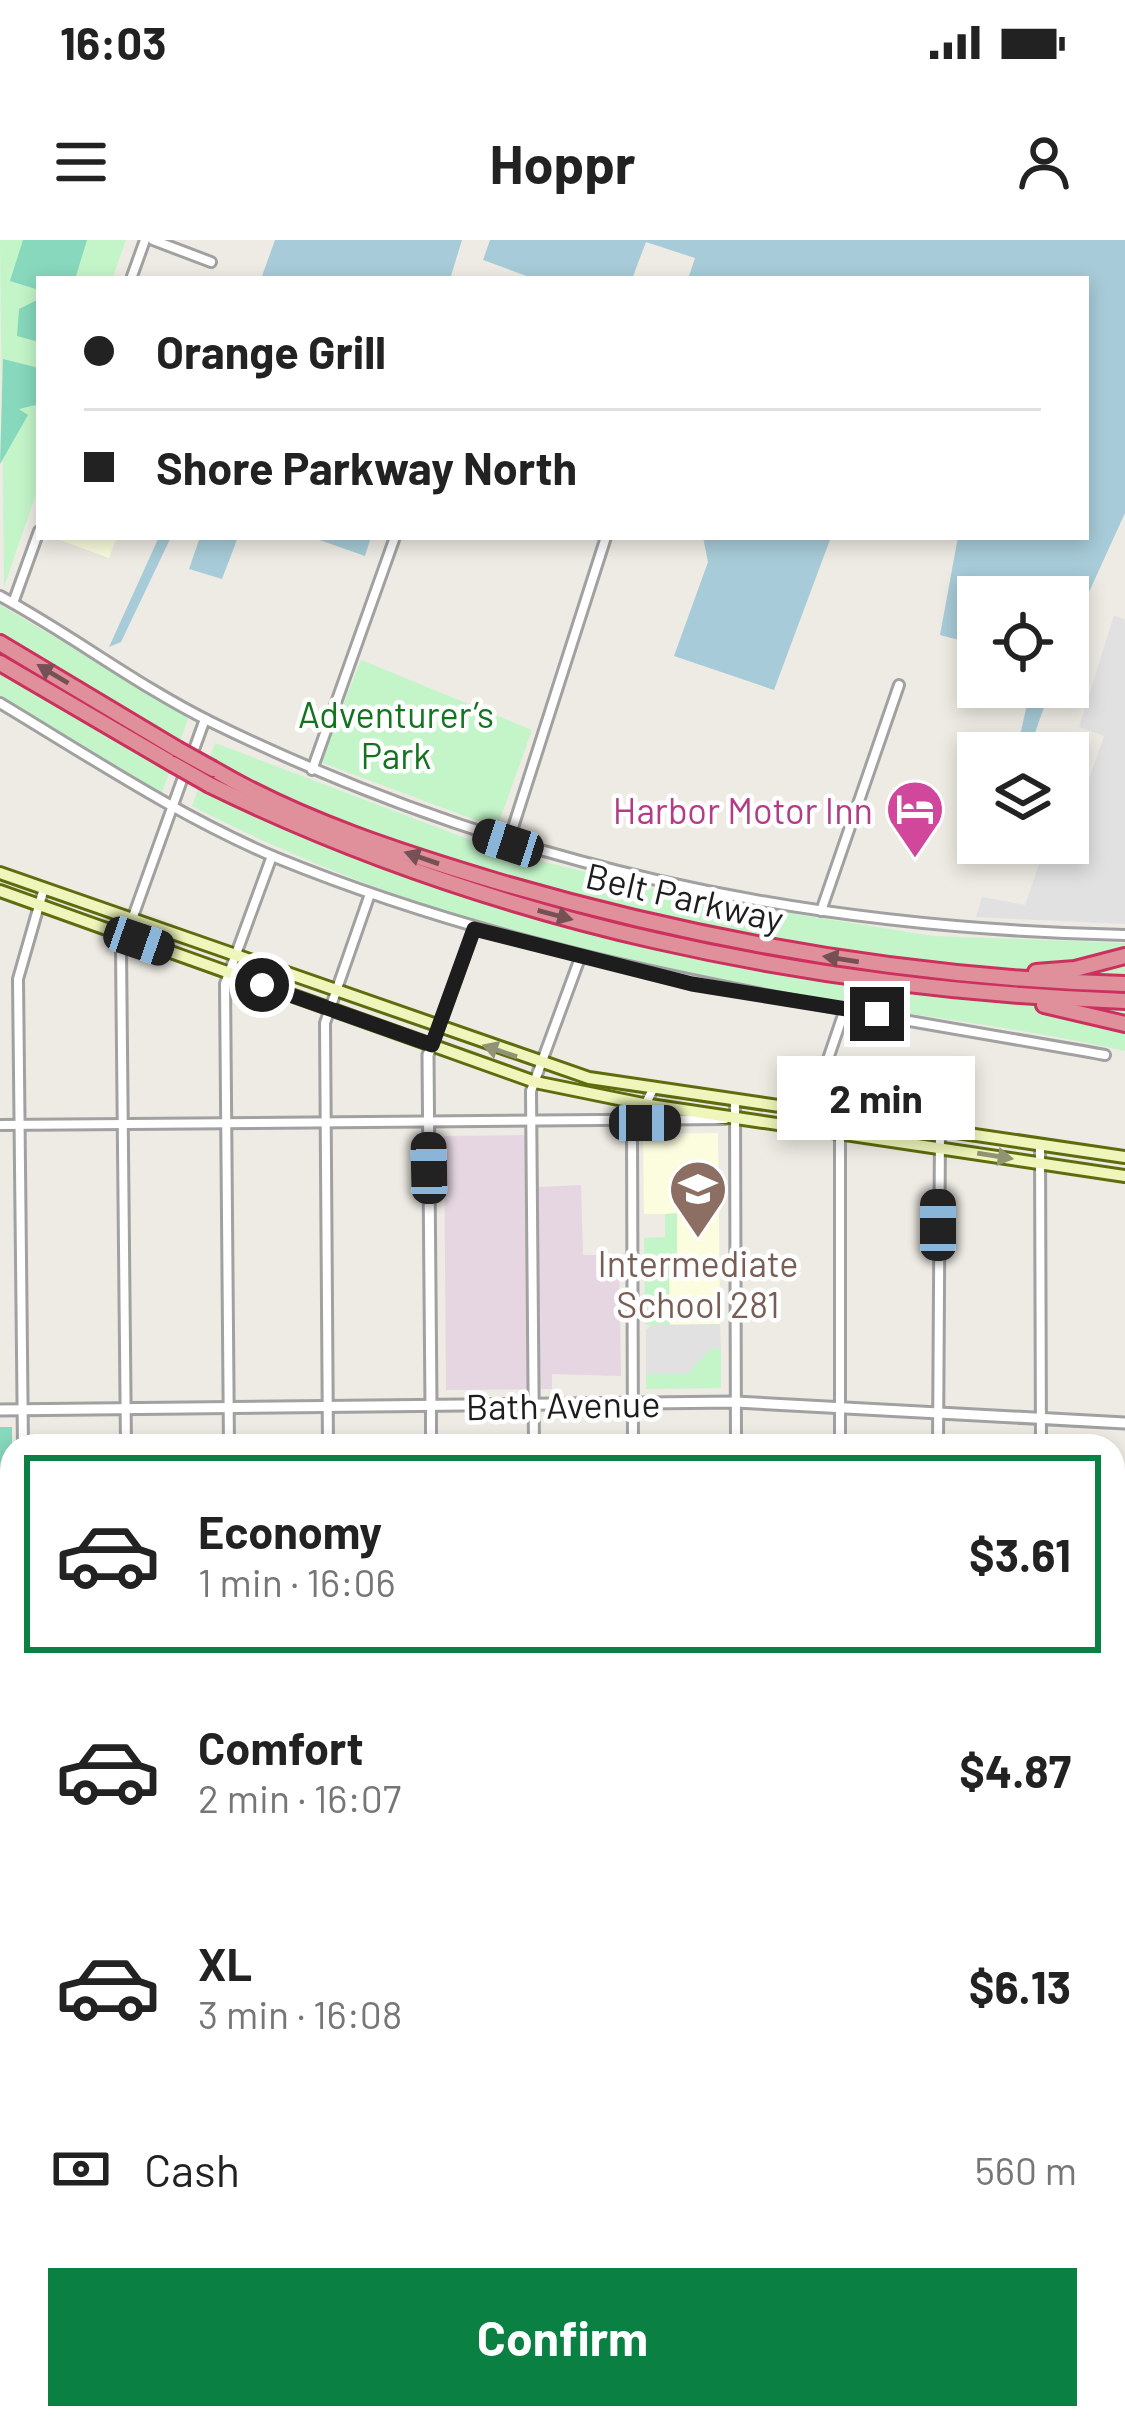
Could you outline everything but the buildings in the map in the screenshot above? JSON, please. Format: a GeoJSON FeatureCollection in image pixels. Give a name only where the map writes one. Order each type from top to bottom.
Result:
{"type":"FeatureCollection","features":[{"type":"Feature","properties":{"kind":"highway","name":"Belt Parkway"},"geometry":{"type":"LineString","coordinates":[[0,643],[210,785],[360,853],[532,909],[771,964],[944,991],[1125,1001]]}},
{"type":"Feature","properties":{"kind":"highway","name":"Belt Parkway"},"geometry":{"type":"LineString","coordinates":[[0,663],[175,757],[413,855],[569,902],[769,947],[955,970],[1125,984]]}},
{"type":"Feature","properties":{"kind":"highway"},"geometry":{"type":"LineString","coordinates":[[955,970],[1051,972],[1125,956]]}},
{"type":"Feature","properties":{"kind":"highway"},"geometry":{"type":"LineString","coordinates":[[944,991],[1072,1010],[1125,1024]]}},
{"type":"Feature","properties":{"kind":"main road"},"geometry":{"type":"LineString","coordinates":[[0,873],[541,1065],[735,1101],[1125,1157]]}},
{"type":"Feature","properties":{"kind":"main road"},"geometry":{"type":"LineString","coordinates":[[0,891],[535,1082],[643,1104],[1125,1176]]}},
{"type":"Feature","properties":{"kind":"street"},"geometry":{"type":"LineString","coordinates":[[132,276],[149,240],[212,262]]}},
{"type":"Feature","properties":{"kind":"street"},"geometry":{"type":"LineString","coordinates":[[13,603],[36,539]]}},
{"type":"Feature","properties":{"kind":"street"},"geometry":{"type":"LineString","coordinates":[[312,770],[394,540]]}},
{"type":"Feature","properties":{"kind":"street"},"geometry":{"type":"LineString","coordinates":[[508,843],[605,540]]}},
{"type":"Feature","properties":{"kind":"street"},"geometry":{"type":"LineString","coordinates":[[0,596],[205,719],[312,770],[508,843],[605,870],[821,911],[949,927],[1125,935]]}},
{"type":"Feature","properties":{"kind":"street"},"geometry":{"type":"LineString","coordinates":[[821,911],[899,685]]}},
{"type":"Feature","properties":{"kind":"street"},"geometry":{"type":"LineString","coordinates":[[0,703],[173,806],[272,856],[474,929],[580,958],[1106,1055]]}},
{"type":"Feature","properties":{"kind":"street"},"geometry":{"type":"LineString","coordinates":[[126,1434],[121,950],[205,719]]}},
{"type":"Feature","properties":{"kind":"street"},"geometry":{"type":"LineString","coordinates":[[230,1434],[229,973],[272,856]]}},
{"type":"Feature","properties":{"kind":"street"},"geometry":{"type":"LineString","coordinates":[[23,1434],[19,979],[44,888]]}},
{"type":"Feature","properties":{"kind":"street"},"geometry":{"type":"LineString","coordinates":[[328,1434],[328,1007],[370,894]]}},
{"type":"Feature","properties":{"kind":"street"},"geometry":{"type":"LineString","coordinates":[[431,1434],[428,1120],[432,1045],[474,929]]}},
{"type":"Feature","properties":{"kind":"street"},"geometry":{"type":"LineString","coordinates":[[535,1434],[535,1082],[580,958]]}},
{"type":"Feature","properties":{"kind":"street"},"geometry":{"type":"LineString","coordinates":[[809,1130],[810,1112],[845,1009]]}},
{"type":"Feature","properties":{"kind":"street"},"geometry":{"type":"LineString","coordinates":[[633,1434],[635,1123],[655,1086]]}},
{"type":"Feature","properties":{"kind":"street"},"geometry":{"type":"LineString","coordinates":[[735,1101],[736,1434]]}},
{"type":"Feature","properties":{"kind":"street"},"geometry":{"type":"LineString","coordinates":[[840,1116],[840,1434]]}},
{"type":"Feature","properties":{"kind":"street"},"geometry":{"type":"LineString","coordinates":[[0,1125],[532,1119],[714,1123],[733,1117]]}},
{"type":"Feature","properties":{"kind":"street"},"geometry":{"type":"LineString","coordinates":[[938,1434],[940,1132]]}},
{"type":"Feature","properties":{"kind":"street"},"geometry":{"type":"LineString","coordinates":[[1040,1146],[1041,1434]]}},
{"type":"Feature","properties":{"kind":"street","name":"Bath Avenue"},"geometry":{"type":"LineString","coordinates":[[0,1410],[736,1402],[1125,1424]]}},
{"type":"Feature","properties":{"kind":"shaded area"},"geometry":{"type":"Polygon","coordinates":[[[60,540],[116,540],[109,558],[60,540]]]}},
{"type":"Feature","properties":{"kind":"shaded area"},"geometry":{"type":"Polygon","coordinates":[[[1114,615],[1125,620],[1125,924],[976,917],[982,897],[1025,905],[1039,864],[1089,864],[1089,780],[1104,736],[1079,727],[1089,708],[1114,615]]]}},
{"type":"Feature","properties":{"kind":"shaded area","name":"Intermediate School 281"},"geometry":{"type":"Polygon","coordinates":[[[718,1133],[720,1324],[670,1325],[668,1267],[677,1266],[677,1214],[644,1214],[643,1134],[718,1133]]]}},
{"type":"Feature","properties":{"kind":"shaded area"},"geometry":{"type":"Polygon","coordinates":[[[538,1135],[538,1187],[581,1185],[583,1255],[619,1255],[621,1376],[552,1374],[552,1389],[446,1390],[444,1136],[538,1135]]]}},
{"type":"Feature","properties":{"kind":"shaded area"},"geometry":{"type":"Polygon","coordinates":[[[720,1324],[721,1348],[710,1349],[687,1374],[646,1374],[646,1330],[651,1325],[720,1324]]]}},
{"type":"Feature","properties":{"kind":"green space"},"geometry":{"type":"Polygon","coordinates":[[[0,240],[126,240],[113,276],[36,276],[36,494],[4,587],[0,240]]]}},
{"type":"Feature","properties":{"kind":"green space"},"geometry":{"type":"Polygon","coordinates":[[[23,240],[87,240],[76,276],[36,276],[36,289],[10,281],[23,240]]]}},
{"type":"Feature","properties":{"kind":"green space"},"geometry":{"type":"Polygon","coordinates":[[[36,300],[36,341],[17,336],[19,309],[36,300]]]}},
{"type":"Feature","properties":{"kind":"green space"},"geometry":{"type":"Polygon","coordinates":[[[3,359],[36,367],[36,405],[19,409],[28,415],[0,464],[3,359]]]}},
{"type":"Feature","properties":{"kind":"green space"},"geometry":{"type":"Polygon","coordinates":[[[0,605],[189,716],[162,793],[0,697],[0,605]]]}},
{"type":"Feature","properties":{"kind":"green space","name":"Adventurer’s Park"},"geometry":{"type":"Polygon","coordinates":[[[361,660],[532,730],[497,828],[320,762],[361,660]]]}},
{"type":"Feature","properties":{"kind":"green space"},"geometry":{"type":"Polygon","coordinates":[[[215,743],[502,852],[701,899],[933,936],[1125,943],[1125,1051],[710,980],[510,931],[380,889],[192,806],[215,743]]]}},
{"type":"Feature","properties":{"kind":"green space"},"geometry":{"type":"Polygon","coordinates":[[[677,1213],[677,1267],[669,1268],[670,1325],[645,1325],[644,1238],[665,1237],[665,1214],[677,1213]]]}},
{"type":"Feature","properties":{"kind":"green space"},"geometry":{"type":"Polygon","coordinates":[[[721,1348],[721,1388],[646,1389],[646,1374],[687,1373],[710,1349],[721,1348]]]}},
{"type":"Feature","properties":{"kind":"water"},"geometry":{"type":"Polygon","coordinates":[[[275,240],[462,240],[451,276],[262,276],[275,240]]]}},
{"type":"Feature","properties":{"kind":"water"},"geometry":{"type":"Polygon","coordinates":[[[490,240],[1125,240],[1125,513],[1089,592],[1089,576],[957,576],[957,639],[940,635],[957,540],[1089,540],[1089,276],[689,276],[695,258],[646,242],[633,276],[527,276],[483,260],[490,240]]]}},
{"type":"Feature","properties":{"kind":"water"},"geometry":{"type":"Polygon","coordinates":[[[158,540],[170,540],[121,642],[109,647],[158,540]]]}},
{"type":"Feature","properties":{"kind":"water"},"geometry":{"type":"Polygon","coordinates":[[[199,540],[237,540],[222,579],[189,569],[199,540]]]}},
{"type":"Feature","properties":{"kind":"water"},"geometry":{"type":"Polygon","coordinates":[[[320,540],[370,540],[365,556],[320,540]]]}},
{"type":"Feature","properties":{"kind":"water"},"geometry":{"type":"Polygon","coordinates":[[[704,540],[830,540],[774,690],[674,656],[708,562],[704,540]]]}},
{"type":"Feature","properties":{"kind":"water"},"geometry":{"type":"Polygon","coordinates":[[[1026,708],[1044,708],[1035,732],[1021,732],[1026,708]]]}},
{"type":"Feature","properties":{"kind":"place","name":"Harbor Motor Inn"},"geometry":{"type":"Point","coordinates":[915,860]}},
{"type":"Feature","properties":{"kind":"place","name":"Intermediate School 281"},"geometry":{"type":"Point","coordinates":[698,1240]}},
{"type":"Feature","properties":{"kind":"route"},"geometry":{"type":"LineString","coordinates":[[262,985],[432,1045],[474,929],[692,984],[877,1014]]}}]}
